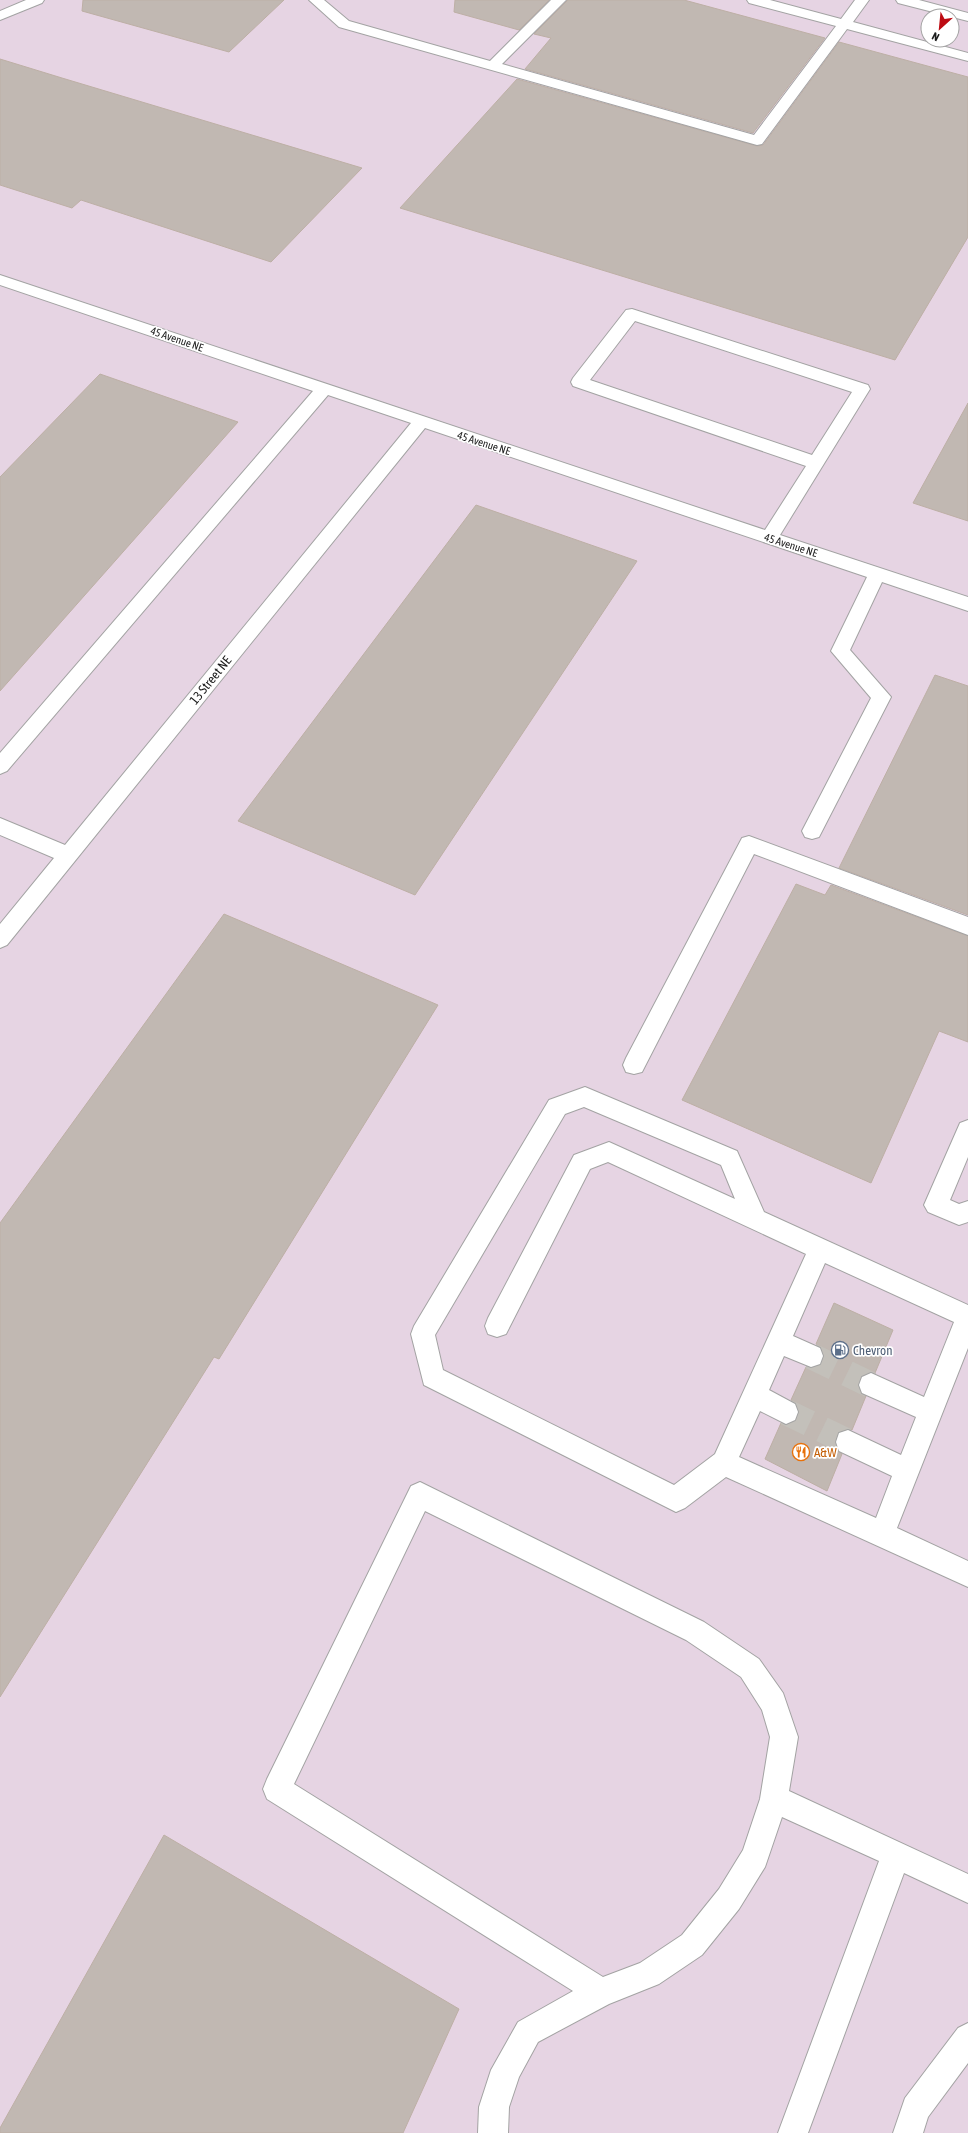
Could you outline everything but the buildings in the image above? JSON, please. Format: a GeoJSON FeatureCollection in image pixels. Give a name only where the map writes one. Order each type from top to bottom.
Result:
{"type":"FeatureCollection","features":[{"type":"Feature","properties":{"kind":"street"},"geometry":{"type":"LineString","coordinates":[[0,16],[37,0]]}},
{"type":"Feature","properties":{"kind":"street"},"geometry":{"type":"LineString","coordinates":[[316,0],[344,24],[757,141],[862,0]]}},
{"type":"Feature","properties":{"kind":"street"},"geometry":{"type":"LineString","coordinates":[[493,66],[559,0]]}},
{"type":"Feature","properties":{"kind":"street"},"geometry":{"type":"LineString","coordinates":[[754,0],[968,57]]}},
{"type":"Feature","properties":{"kind":"street"},"geometry":{"type":"LineString","coordinates":[[903,0],[968,17]]}},
{"type":"Feature","properties":{"kind":"street","name":"45 Avenue NE"},"geometry":{"type":"LineString","coordinates":[[3,285],[324,389],[968,604]]}},
{"type":"Feature","properties":{"kind":"street"},"geometry":{"type":"LineString","coordinates":[[769,538],[816,463],[862,389],[632,314],[579,382],[816,463]]}},
{"type":"Feature","properties":{"kind":"street"},"geometry":{"type":"LineString","coordinates":[[0,766],[324,389]]}},
{"type":"Feature","properties":{"kind":"street","name":"13 Street NE"},"geometry":{"type":"LineString","coordinates":[[0,939],[421,422]]}},
{"type":"Feature","properties":{"kind":"street"},"geometry":{"type":"LineString","coordinates":[[812,831],[881,697],[840,651],[877,574]]}},
{"type":"Feature","properties":{"kind":"street"},"geometry":{"type":"LineString","coordinates":[[0,826],[69,854]]}},
{"type":"Feature","properties":{"kind":"street"},"geometry":{"type":"LineString","coordinates":[[634,1065],[749,844],[968,926]]}},
{"type":"Feature","properties":{"kind":"street"},"geometry":{"type":"LineString","coordinates":[[755,1218],[729,1158],[586,1097],[558,1107],[423,1334],[433,1378],[676,1499],[724,1463],[820,1248]]}},
{"type":"Feature","properties":{"kind":"street"},"geometry":{"type":"LineString","coordinates":[[968,1130],[936,1205],[959,1215],[968,1211]]}},
{"type":"Feature","properties":{"kind":"street"},"geometry":{"type":"LineString","coordinates":[[497,1326],[582,1162],[609,1152],[968,1317],[929,1411],[908,1471],[882,1534]]}},
{"type":"Feature","properties":{"kind":"street"},"geometry":{"type":"LineString","coordinates":[[778,1341],[811,1356]]}},
{"type":"Feature","properties":{"kind":"street"},"geometry":{"type":"LineString","coordinates":[[871,1384],[929,1411]]}},
{"type":"Feature","properties":{"kind":"street"},"geometry":{"type":"LineString","coordinates":[[754,1395],[786,1412]]}},
{"type":"Feature","properties":{"kind":"street"},"geometry":{"type":"LineString","coordinates":[[848,1442],[908,1471]]}},
{"type":"Feature","properties":{"kind":"street"},"geometry":{"type":"LineString","coordinates":[[724,1463],[968,1574]]}},
{"type":"Feature","properties":{"kind":"street"},"geometry":{"type":"LineString","coordinates":[[493,2133],[494,2107],[506,2070],[528,2032],[601,1992],[649,1974],[692,1945],[729,1899],[755,1857],[774,1799],[784,1737],[773,1703],[750,1668],[695,1632],[420,1495],[277,1790],[601,1992]]}},
{"type":"Feature","properties":{"kind":"street"},"geometry":{"type":"LineString","coordinates":[[774,1799],[968,1889]]}},
{"type":"Feature","properties":{"kind":"street"},"geometry":{"type":"LineString","coordinates":[[793,2133],[896,1855]]}},
{"type":"Feature","properties":{"kind":"street"},"geometry":{"type":"LineString","coordinates":[[908,2133],[916,2109],[968,2038]]}},
{"type":"Feature","properties":{"kind":"shaded area"},"geometry":{"type":"Polygon","coordinates":[[[0,0],[968,0],[968,2133],[0,2133],[0,0]]]}},
{"type":"Feature","properties":{"kind":"tunnel"},"geometry":{"type":"LineString","coordinates":[[811,1356],[871,1385]]}},
{"type":"Feature","properties":{"kind":"tunnel"},"geometry":{"type":"LineString","coordinates":[[786,1412],[848,1442]]}},
{"type":"Feature","properties":{"kind":"place","name":"Chevron"},"geometry":{"type":"Point","coordinates":[840,1350]}},
{"type":"Feature","properties":{"kind":"place","name":"A&W"},"geometry":{"type":"Point","coordinates":[801,1452]}}]}
